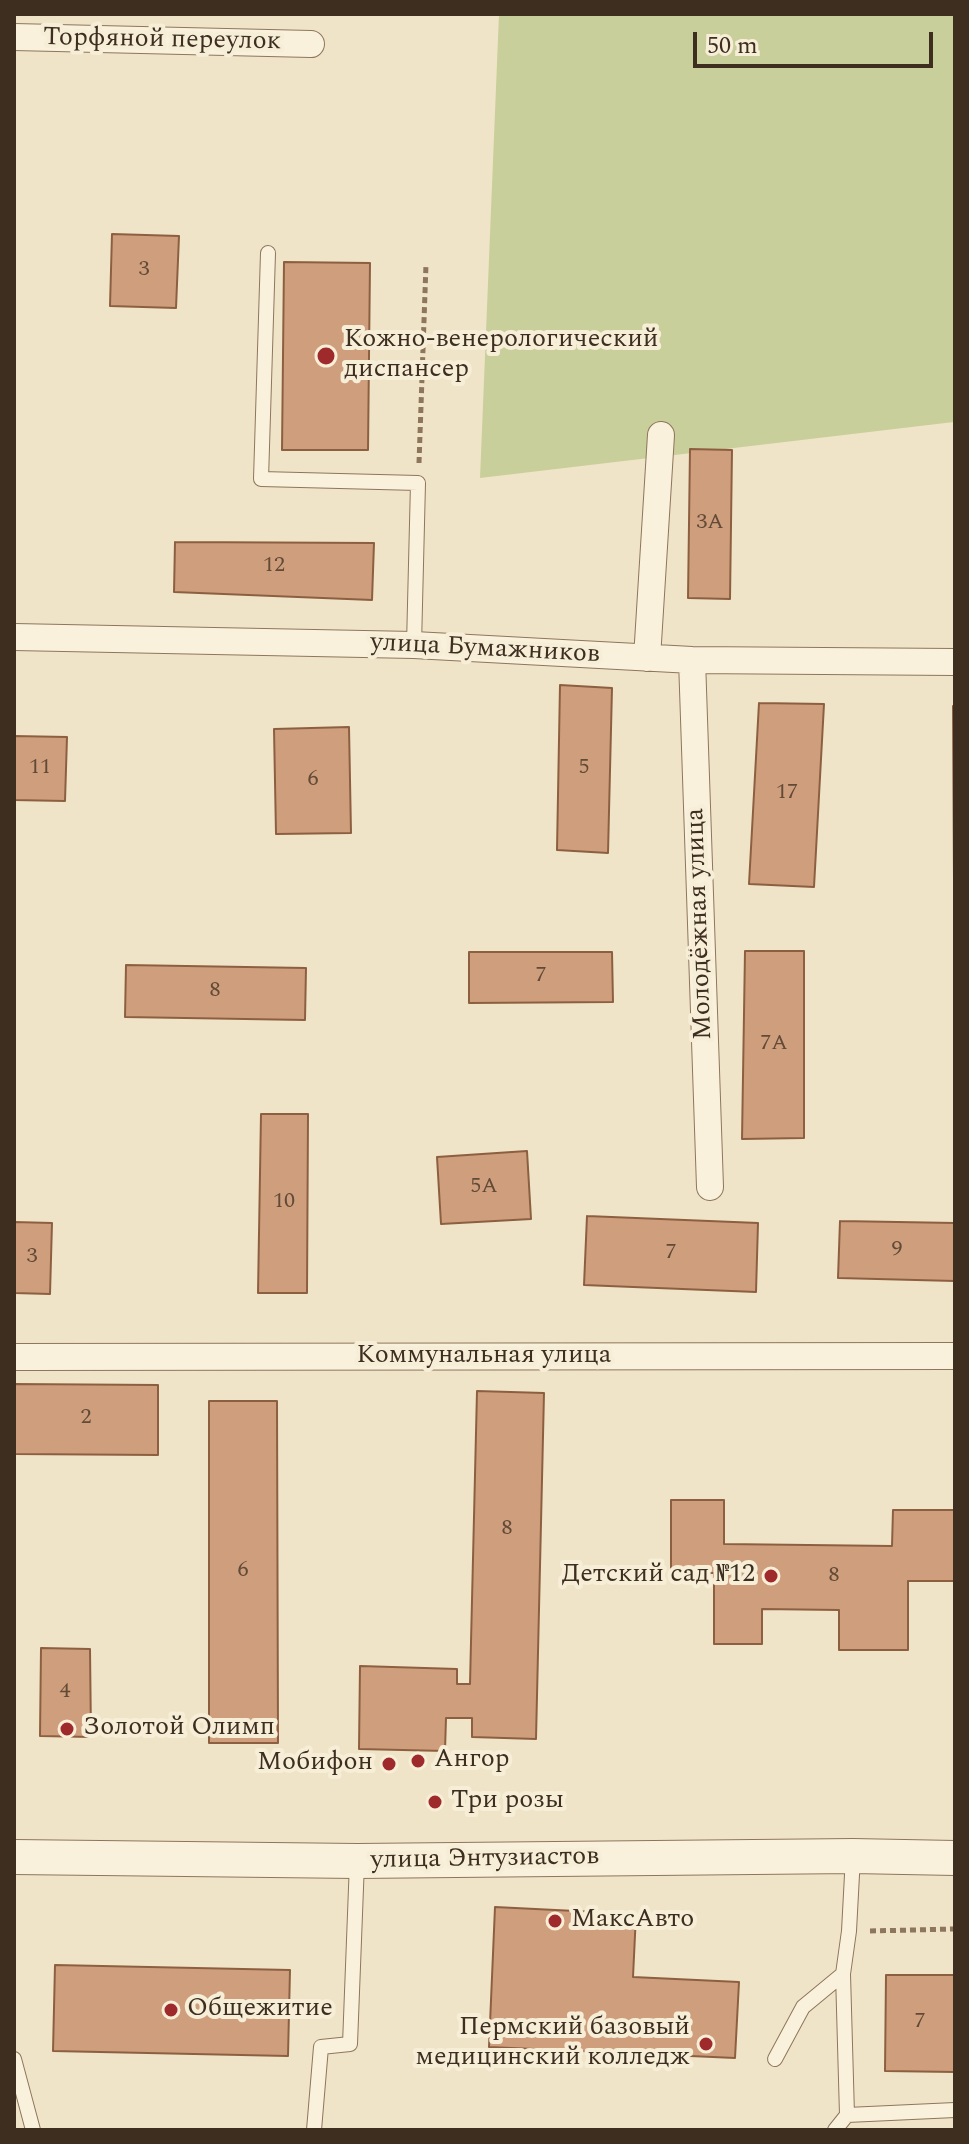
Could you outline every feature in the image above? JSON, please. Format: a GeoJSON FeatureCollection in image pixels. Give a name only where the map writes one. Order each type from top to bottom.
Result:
{"type":"FeatureCollection","features":[{"type":"Feature","properties":{"kind":"street","name":"Торфяной переулок"},"geometry":{"type":"LineString","coordinates":[[14,37],[311,44]]}},
{"type":"Feature","properties":{"kind":"street"},"geometry":{"type":"LineString","coordinates":[[647,658],[661,435]]}},
{"type":"Feature","properties":{"kind":"street","name":"улица Бумажников"},"geometry":{"type":"LineString","coordinates":[[14,637],[414,645],[692,660],[955,662]]}},
{"type":"Feature","properties":{"kind":"street","name":"Молодёжная улица"},"geometry":{"type":"LineString","coordinates":[[692,660],[710,1187]]}},
{"type":"Feature","properties":{"kind":"street","name":"Коммунальная улица"},"geometry":{"type":"LineString","coordinates":[[14,1357],[955,1356]]}},
{"type":"Feature","properties":{"kind":"street","name":"улица Энтузиастов"},"geometry":{"type":"LineString","coordinates":[[14,1857],[357,1861],[853,1856],[955,1858]]}},
{"type":"Feature","properties":{"kind":"lane"},"geometry":{"type":"LineString","coordinates":[[268,253],[261,479],[418,483],[414,645]]}},
{"type":"Feature","properties":{"kind":"lane"},"geometry":{"type":"LineString","coordinates":[[835,2130],[847,2115],[843,1974],[853,1856]]}},
{"type":"Feature","properties":{"kind":"lane"},"geometry":{"type":"LineString","coordinates":[[314,2130],[321,2047],[350,2044],[357,1861]]}},
{"type":"Feature","properties":{"kind":"lane"},"geometry":{"type":"LineString","coordinates":[[775,2059],[803,2007],[843,1974]]}},
{"type":"Feature","properties":{"kind":"lane"},"geometry":{"type":"LineString","coordinates":[[14,2059],[33,2130]]}},
{"type":"Feature","properties":{"kind":"lane"},"geometry":{"type":"LineString","coordinates":[[847,2115],[955,2110]]}},
{"type":"Feature","properties":{"kind":"path"},"geometry":{"type":"LineString","coordinates":[[418,483],[426,264]]}},
{"type":"Feature","properties":{"kind":"path"},"geometry":{"type":"LineString","coordinates":[[849,1931],[955,1929]]}},
{"type":"Feature","properties":{"kind":"green space"},"geometry":{"type":"Polygon","coordinates":[[[499,14],[955,14],[954,422],[480,478],[499,14]]]}},
{"type":"Feature","properties":{"kind":"building"},"geometry":{"type":"Polygon","coordinates":[[[112,234],[179,236],[176,308],[110,306],[112,234]]]}},
{"type":"Feature","properties":{"kind":"building","name":"Кожно-венерологический диспансер"},"geometry":{"type":"Polygon","coordinates":[[[284,262],[370,263],[368,450],[282,450],[284,262]]]}},
{"type":"Feature","properties":{"kind":"building"},"geometry":{"type":"Polygon","coordinates":[[[690,449],[732,450],[730,599],[688,598],[690,449]]]}},
{"type":"Feature","properties":{"kind":"building"},"geometry":{"type":"Polygon","coordinates":[[[175,542],[374,543],[372,600],[174,592],[175,542]]]}},
{"type":"Feature","properties":{"kind":"building"},"geometry":{"type":"Polygon","coordinates":[[[560,685],[612,688],[608,853],[557,850],[560,685]]]}},
{"type":"Feature","properties":{"kind":"building"},"geometry":{"type":"Polygon","coordinates":[[[759,703],[824,704],[814,887],[749,884],[759,703]]]}},
{"type":"Feature","properties":{"kind":"building"},"geometry":{"type":"Polygon","coordinates":[[[955,706],[955,880],[954,880],[955,706]]]}},
{"type":"Feature","properties":{"kind":"building"},"geometry":{"type":"Polygon","coordinates":[[[349,727],[351,833],[276,834],[274,729],[349,727]]]}},
{"type":"Feature","properties":{"kind":"building"},"geometry":{"type":"Polygon","coordinates":[[[14,736],[67,737],[65,801],[14,800],[14,736]]]}},
{"type":"Feature","properties":{"kind":"building"},"geometry":{"type":"Polygon","coordinates":[[[745,951],[804,951],[804,1138],[742,1139],[745,951]]]}},
{"type":"Feature","properties":{"kind":"building"},"geometry":{"type":"Polygon","coordinates":[[[469,952],[612,952],[613,1002],[469,1003],[469,952]]]}},
{"type":"Feature","properties":{"kind":"building"},"geometry":{"type":"Polygon","coordinates":[[[126,965],[306,968],[305,1020],[125,1017],[126,965]]]}},
{"type":"Feature","properties":{"kind":"building"},"geometry":{"type":"Polygon","coordinates":[[[261,1114],[308,1114],[307,1293],[258,1293],[261,1114]]]}},
{"type":"Feature","properties":{"kind":"building"},"geometry":{"type":"Polygon","coordinates":[[[527,1151],[531,1219],[441,1224],[437,1157],[527,1151]]]}},
{"type":"Feature","properties":{"kind":"building"},"geometry":{"type":"Polygon","coordinates":[[[587,1216],[758,1223],[756,1292],[584,1285],[587,1216]]]}},
{"type":"Feature","properties":{"kind":"building"},"geometry":{"type":"Polygon","coordinates":[[[840,1221],[955,1223],[955,1281],[838,1278],[840,1221]]]}},
{"type":"Feature","properties":{"kind":"building"},"geometry":{"type":"Polygon","coordinates":[[[14,1222],[52,1223],[50,1294],[14,1293],[14,1222]]]}},
{"type":"Feature","properties":{"kind":"building"},"geometry":{"type":"Polygon","coordinates":[[[14,1384],[158,1385],[158,1455],[14,1454],[14,1384]]]}},
{"type":"Feature","properties":{"kind":"building"},"geometry":{"type":"Polygon","coordinates":[[[477,1391],[544,1393],[536,1739],[472,1737],[472,1718],[446,1718],[445,1751],[359,1749],[360,1666],[457,1669],[457,1684],[470,1684],[477,1391]]]}},
{"type":"Feature","properties":{"kind":"building"},"geometry":{"type":"Polygon","coordinates":[[[209,1401],[277,1401],[278,1743],[209,1743],[209,1401]]]}},
{"type":"Feature","properties":{"kind":"building"},"geometry":{"type":"Polygon","coordinates":[[[671,1500],[724,1500],[724,1544],[892,1546],[893,1510],[955,1510],[954,1581],[908,1581],[908,1650],[839,1650],[839,1610],[762,1609],[762,1644],[714,1644],[714,1573],[671,1572],[671,1500]]]}},
{"type":"Feature","properties":{"kind":"building"},"geometry":{"type":"Polygon","coordinates":[[[41,1648],[90,1649],[91,1737],[40,1736],[41,1648]]]}},
{"type":"Feature","properties":{"kind":"building"},"geometry":{"type":"Polygon","coordinates":[[[495,1907],[636,1914],[633,1977],[739,1982],[735,2058],[489,2047],[495,1907]]]}},
{"type":"Feature","properties":{"kind":"building","name":"Общежитие"},"geometry":{"type":"Polygon","coordinates":[[[55,1965],[290,1970],[288,2056],[53,2051],[55,1965]]]}},
{"type":"Feature","properties":{"kind":"building"},"geometry":{"type":"Polygon","coordinates":[[[886,1975],[955,1975],[955,2072],[885,2071],[886,1975]]]}},
{"type":"Feature","properties":{"kind":"place","name":"Кожно-венерологический диспансер"},"geometry":{"type":"Point","coordinates":[326,356]}},
{"type":"Feature","properties":{"kind":"place","name":"Детский сад №12"},"geometry":{"type":"Point","coordinates":[771,1576]}},
{"type":"Feature","properties":{"kind":"place","name":"Золотой Олимп"},"geometry":{"type":"Point","coordinates":[67,1729]}},
{"type":"Feature","properties":{"kind":"place","name":"Ангор"},"geometry":{"type":"Point","coordinates":[418,1761]}},
{"type":"Feature","properties":{"kind":"place","name":"Мобифон"},"geometry":{"type":"Point","coordinates":[389,1764]}},
{"type":"Feature","properties":{"kind":"place","name":"Три розы"},"geometry":{"type":"Point","coordinates":[435,1802]}},
{"type":"Feature","properties":{"kind":"place","name":"МаксАвто"},"geometry":{"type":"Point","coordinates":[555,1921]}},
{"type":"Feature","properties":{"kind":"place","name":"Общежитие"},"geometry":{"type":"Point","coordinates":[171,2010]}},
{"type":"Feature","properties":{"kind":"place","name":"Пермский базовый медицинский колледж"},"geometry":{"type":"Point","coordinates":[706,2044]}}]}
